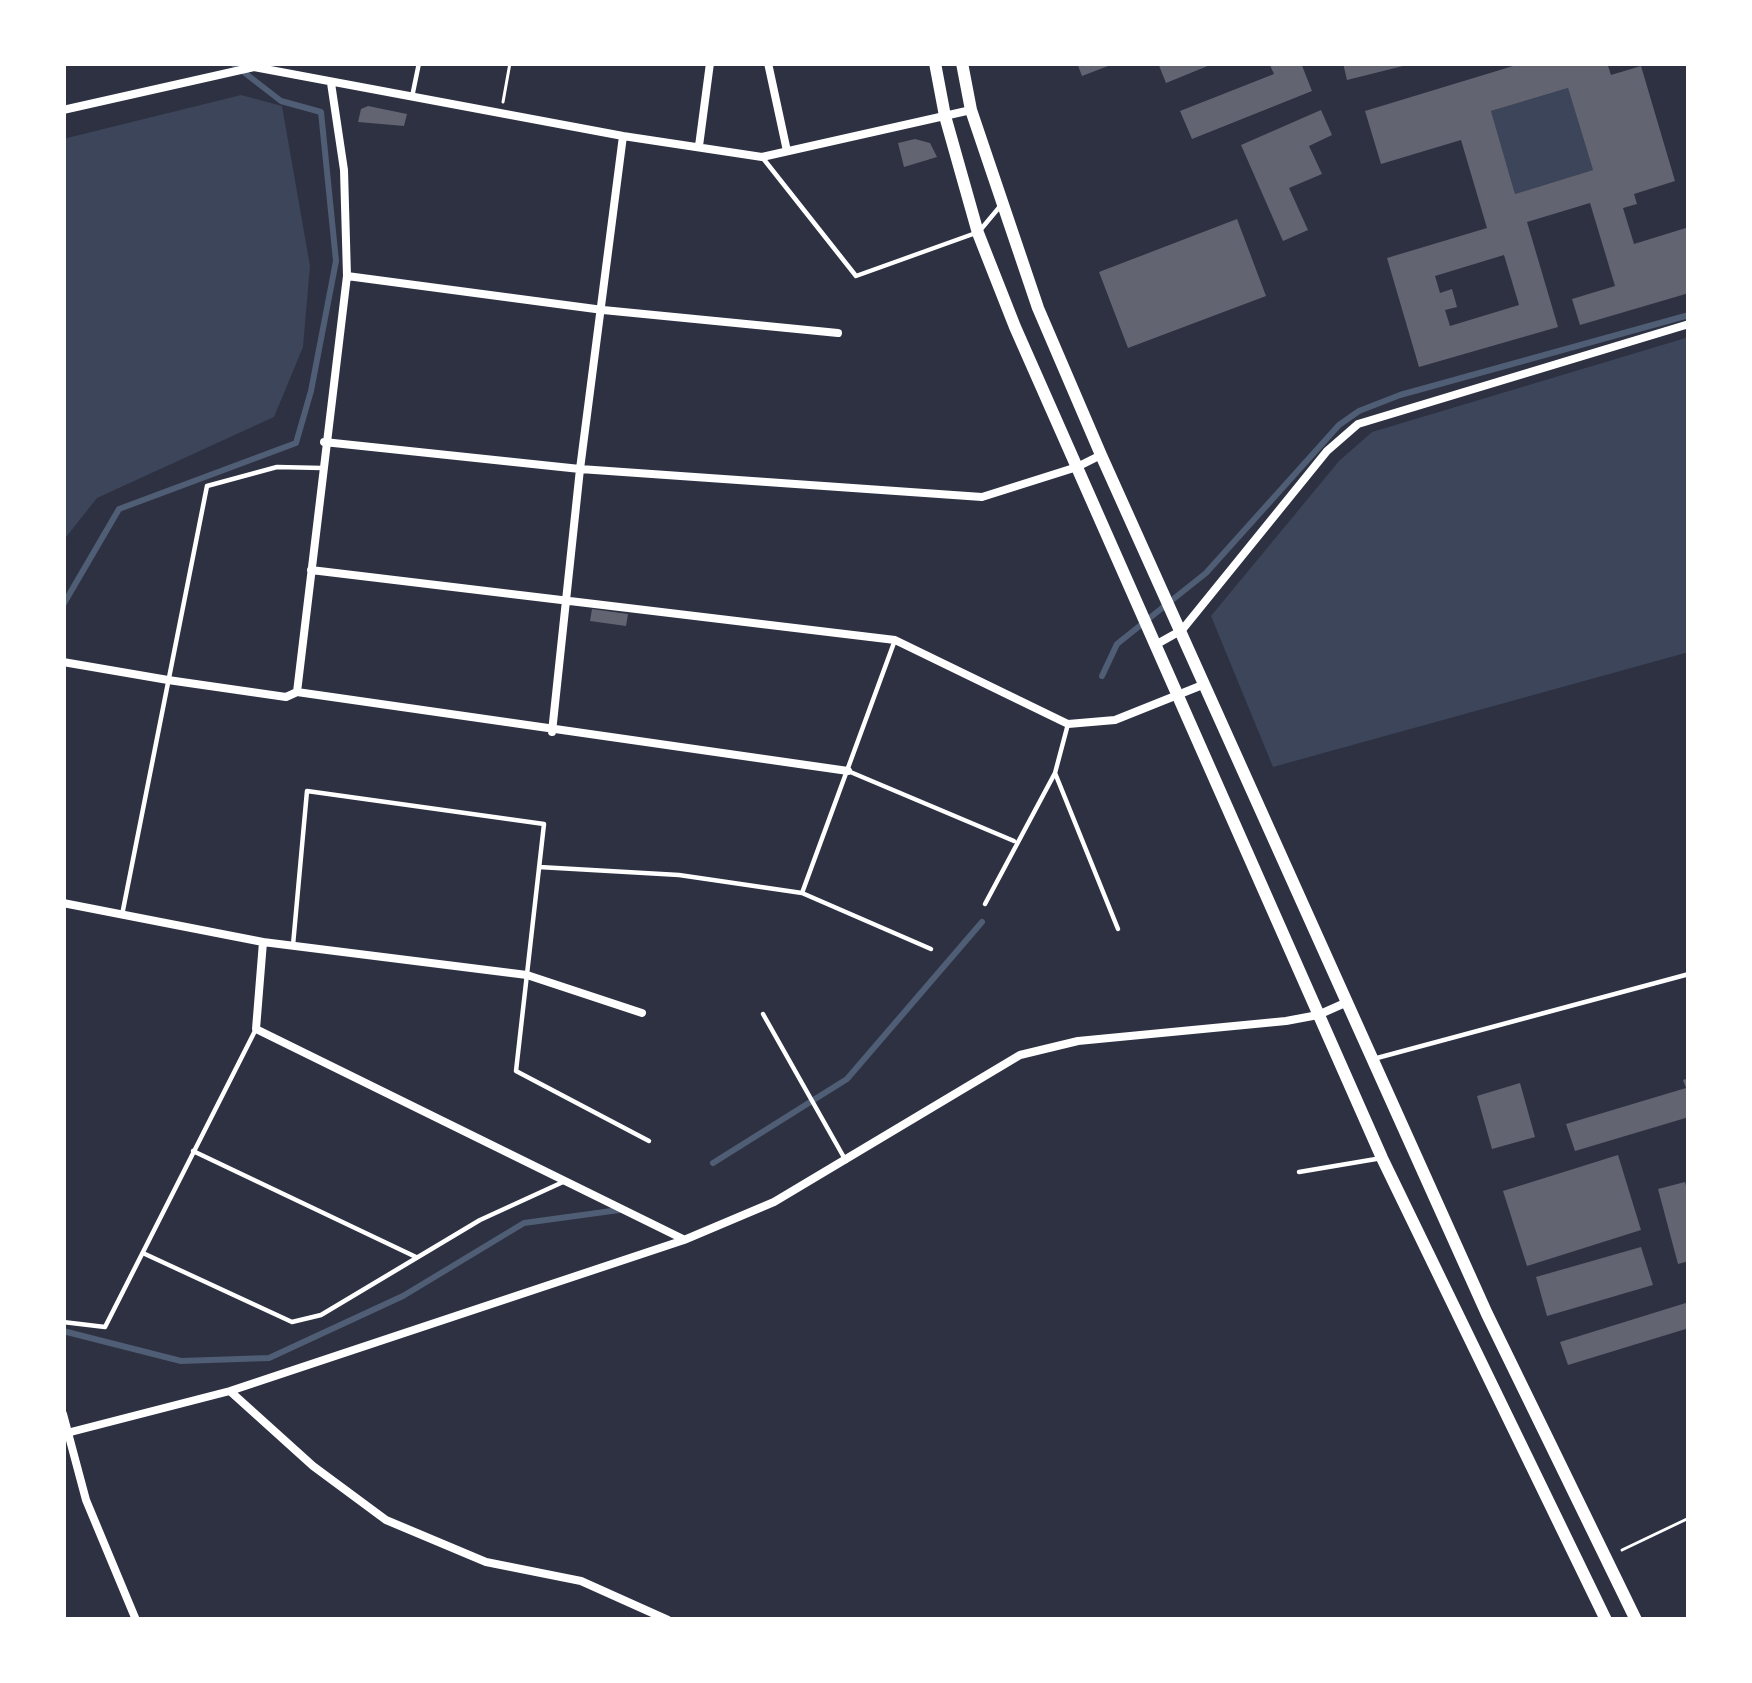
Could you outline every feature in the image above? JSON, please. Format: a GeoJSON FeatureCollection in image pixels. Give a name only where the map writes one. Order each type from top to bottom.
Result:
{"type":"FeatureCollection","features":[{"type":"Feature","properties":{"kind":"main road"},"geometry":{"type":"LineString","coordinates":[[935,63],[978,233],[1077,467],[1382,1158],[1606,1620]]}},
{"type":"Feature","properties":{"kind":"main road"},"geometry":{"type":"LineString","coordinates":[[962,63],[971,110],[1002,204],[1039,308],[1101,455],[1207,684],[1345,1004],[1634,1617]]}},
{"type":"Feature","properties":{"kind":"main road"},"geometry":{"type":"LineString","coordinates":[[1582,1570],[1604,1558]]}},
{"type":"Feature","properties":{"kind":"street"},"geometry":{"type":"LineString","coordinates":[[307,74],[309,63]]}},
{"type":"Feature","properties":{"kind":"street"},"geometry":{"type":"LineString","coordinates":[[699,146],[710,63]]}},
{"type":"Feature","properties":{"kind":"street"},"geometry":{"type":"LineString","coordinates":[[768,63],[787,152]]}},
{"type":"Feature","properties":{"kind":"street"},"geometry":{"type":"LineString","coordinates":[[63,110],[255,65],[623,136],[762,157],[971,110]]}},
{"type":"Feature","properties":{"kind":"street"},"geometry":{"type":"LineString","coordinates":[[297,692],[347,276],[344,170],[331,83]]}},
{"type":"Feature","properties":{"kind":"street"},"geometry":{"type":"LineString","coordinates":[[552,732],[623,136]]}},
{"type":"Feature","properties":{"kind":"street"},"geometry":{"type":"LineString","coordinates":[[347,276],[603,310],[838,333]]}},
{"type":"Feature","properties":{"kind":"street"},"geometry":{"type":"LineString","coordinates":[[1157,644],[1181,631],[1327,451],[1358,424],[1689,323]]}},
{"type":"Feature","properties":{"kind":"street"},"geometry":{"type":"LineString","coordinates":[[324,442],[580,470],[982,496],[1101,455]]}},
{"type":"Feature","properties":{"kind":"street"},"geometry":{"type":"LineString","coordinates":[[311,570],[895,640],[1067,724],[1115,720],[1207,684]]}},
{"type":"Feature","properties":{"kind":"street"},"geometry":{"type":"LineString","coordinates":[[63,662],[286,697],[297,692],[848,771]]}},
{"type":"Feature","properties":{"kind":"street"},"geometry":{"type":"LineString","coordinates":[[63,903],[262,942],[527,975],[642,1013]]}},
{"type":"Feature","properties":{"kind":"street"},"geometry":{"type":"LineString","coordinates":[[262,942],[256,1029],[684,1240]]}},
{"type":"Feature","properties":{"kind":"street"},"geometry":{"type":"LineString","coordinates":[[65,1433],[230,1391],[684,1240],[774,1202],[1020,1055],[1078,1041],[1318,1015],[1345,1004]]}},
{"type":"Feature","properties":{"kind":"street"},"geometry":{"type":"LineString","coordinates":[[230,1391],[313,1466],[386,1520],[486,1562],[581,1581],[668,1620]]}},
{"type":"Feature","properties":{"kind":"street"},"geometry":{"type":"LineString","coordinates":[[63,1414],[86,1500],[136,1620]]}},
{"type":"Feature","properties":{"kind":"lane"},"geometry":{"type":"LineString","coordinates":[[412,97],[419,63]]}},
{"type":"Feature","properties":{"kind":"lane"},"geometry":{"type":"LineString","coordinates":[[762,157],[856,276],[978,233],[1002,204]]}},
{"type":"Feature","properties":{"kind":"lane"},"geometry":{"type":"LineString","coordinates":[[122,915],[207,486],[277,467],[322,467]]}},
{"type":"Feature","properties":{"kind":"lane"},"geometry":{"type":"LineString","coordinates":[[802,893],[895,640]]}},
{"type":"Feature","properties":{"kind":"lane"},"geometry":{"type":"LineString","coordinates":[[986,904],[1055,772],[1067,724]]}},
{"type":"Feature","properties":{"kind":"lane"},"geometry":{"type":"LineString","coordinates":[[848,771],[1016,841]]}},
{"type":"Feature","properties":{"kind":"lane"},"geometry":{"type":"LineString","coordinates":[[1055,772],[1118,928]]}},
{"type":"Feature","properties":{"kind":"lane"},"geometry":{"type":"LineString","coordinates":[[293,945],[308,791],[544,824],[516,1071],[649,1141]]}},
{"type":"Feature","properties":{"kind":"lane"},"geometry":{"type":"LineString","coordinates":[[539,867],[679,874],[802,893],[931,949]]}},
{"type":"Feature","properties":{"kind":"lane"},"geometry":{"type":"LineString","coordinates":[[1372,1059],[1689,974]]}},
{"type":"Feature","properties":{"kind":"lane"},"geometry":{"type":"LineString","coordinates":[[763,1014],[846,1161]]}},
{"type":"Feature","properties":{"kind":"lane"},"geometry":{"type":"LineString","coordinates":[[63,1322],[105,1327],[256,1029]]}},
{"type":"Feature","properties":{"kind":"lane"},"geometry":{"type":"LineString","coordinates":[[193,1151],[416,1257]]}},
{"type":"Feature","properties":{"kind":"lane"},"geometry":{"type":"LineString","coordinates":[[1299,1172],[1382,1158]]}},
{"type":"Feature","properties":{"kind":"lane"},"geometry":{"type":"LineString","coordinates":[[146,1254],[292,1322],[321,1315],[480,1220],[566,1181]]}},
{"type":"Feature","properties":{"kind":"path"},"geometry":{"type":"LineString","coordinates":[[501,113],[510,63]]}},
{"type":"Feature","properties":{"kind":"path"},"geometry":{"type":"LineString","coordinates":[[1604,1558],[1689,1518]]}},
{"type":"Feature","properties":{"kind":"shaded area"},"geometry":{"type":"Polygon","coordinates":[[[1568,88],[1593,170],[1515,194],[1491,111],[1568,88]]]}},
{"type":"Feature","properties":{"kind":"shaded area"},"geometry":{"type":"Polygon","coordinates":[[[241,95],[282,106],[310,266],[303,347],[274,417],[97,498],[63,541],[63,139],[241,95]]]}},
{"type":"Feature","properties":{"kind":"shaded area"},"geometry":{"type":"Polygon","coordinates":[[[1689,337],[1689,652],[1273,767],[1211,616],[1339,461],[1372,432],[1689,337]]]}},
{"type":"Feature","properties":{"kind":"building"},"geometry":{"type":"Polygon","coordinates":[[[1077,63],[1116,63],[1082,76],[1077,63]]]}},
{"type":"Feature","properties":{"kind":"building"},"geometry":{"type":"Polygon","coordinates":[[[1158,63],[1215,63],[1166,83],[1158,63]]]}},
{"type":"Feature","properties":{"kind":"building"},"geometry":{"type":"Polygon","coordinates":[[[1269,63],[1301,63],[1312,91],[1192,139],[1180,111],[1274,74],[1269,63]]]}},
{"type":"Feature","properties":{"kind":"building"},"geometry":{"type":"Polygon","coordinates":[[[1343,63],[1407,63],[1407,65],[1347,80],[1343,63]]]}},
{"type":"Feature","properties":{"kind":"building"},"geometry":{"type":"Polygon","coordinates":[[[1523,63],[1607,63],[1611,75],[1641,66],[1675,181],[1634,194],[1637,204],[1623,208],[1634,244],[1689,227],[1689,293],[1580,325],[1572,299],[1615,286],[1590,203],[1527,222],[1558,327],[1419,367],[1387,258],[1487,228],[1461,140],[1381,164],[1365,111],[1523,63]],[[1568,88],[1491,111],[1515,194],[1593,170],[1568,88]],[[1504,255],[1435,276],[1440,293],[1452,289],[1457,307],[1445,310],[1450,326],[1519,305],[1504,255]]]}},
{"type":"Feature","properties":{"kind":"building"},"geometry":{"type":"Polygon","coordinates":[[[368,106],[407,114],[404,126],[358,122],[361,109],[368,106]]]}},
{"type":"Feature","properties":{"kind":"building"},"geometry":{"type":"Polygon","coordinates":[[[1321,110],[1332,135],[1309,146],[1322,174],[1289,188],[1308,230],[1283,241],[1241,145],[1321,110]]]}},
{"type":"Feature","properties":{"kind":"building"},"geometry":{"type":"Polygon","coordinates":[[[915,139],[930,143],[937,157],[904,167],[898,143],[915,139]]]}},
{"type":"Feature","properties":{"kind":"building"},"geometry":{"type":"Polygon","coordinates":[[[1237,219],[1266,296],[1128,348],[1099,272],[1237,219]]]}},
{"type":"Feature","properties":{"kind":"building"},"geometry":{"type":"Polygon","coordinates":[[[592,609],[628,614],[626,626],[590,621],[592,609]]]}},
{"type":"Feature","properties":{"kind":"building"},"geometry":{"type":"Polygon","coordinates":[[[1689,1078],[1689,1117],[1575,1151],[1566,1124],[1686,1088],[1683,1080],[1689,1078]]]}},
{"type":"Feature","properties":{"kind":"building"},"geometry":{"type":"Polygon","coordinates":[[[1520,1083],[1535,1137],[1492,1149],[1477,1096],[1520,1083]]]}},
{"type":"Feature","properties":{"kind":"building"},"geometry":{"type":"Polygon","coordinates":[[[1618,1155],[1641,1230],[1527,1266],[1503,1191],[1618,1155]]]}},
{"type":"Feature","properties":{"kind":"building"},"geometry":{"type":"Polygon","coordinates":[[[1685,1182],[1689,1261],[1678,1264],[1658,1189],[1685,1182]]]}},
{"type":"Feature","properties":{"kind":"building"},"geometry":{"type":"Polygon","coordinates":[[[1641,1247],[1653,1285],[1547,1316],[1536,1277],[1641,1247]]]}},
{"type":"Feature","properties":{"kind":"building"},"geometry":{"type":"Polygon","coordinates":[[[1689,1302],[1689,1328],[1568,1365],[1560,1342],[1689,1302]]]}},
{"type":"Feature","properties":{"kind":"waterway"},"geometry":{"type":"LineString","coordinates":[[63,605],[119,509],[296,443],[336,261],[321,112],[281,101],[232,63]]}},
{"type":"Feature","properties":{"kind":"waterway"},"geometry":{"type":"LineString","coordinates":[[1102,676],[1117,644],[1206,573],[1339,425],[1359,411],[1400,395],[1689,315]]}},
{"type":"Feature","properties":{"kind":"waterway"},"geometry":{"type":"LineString","coordinates":[[713,1163],[847,1079],[982,922]]}},
{"type":"Feature","properties":{"kind":"waterway"},"geometry":{"type":"LineString","coordinates":[[63,1331],[181,1361],[269,1358],[403,1296],[524,1223],[619,1210]]}}]}
